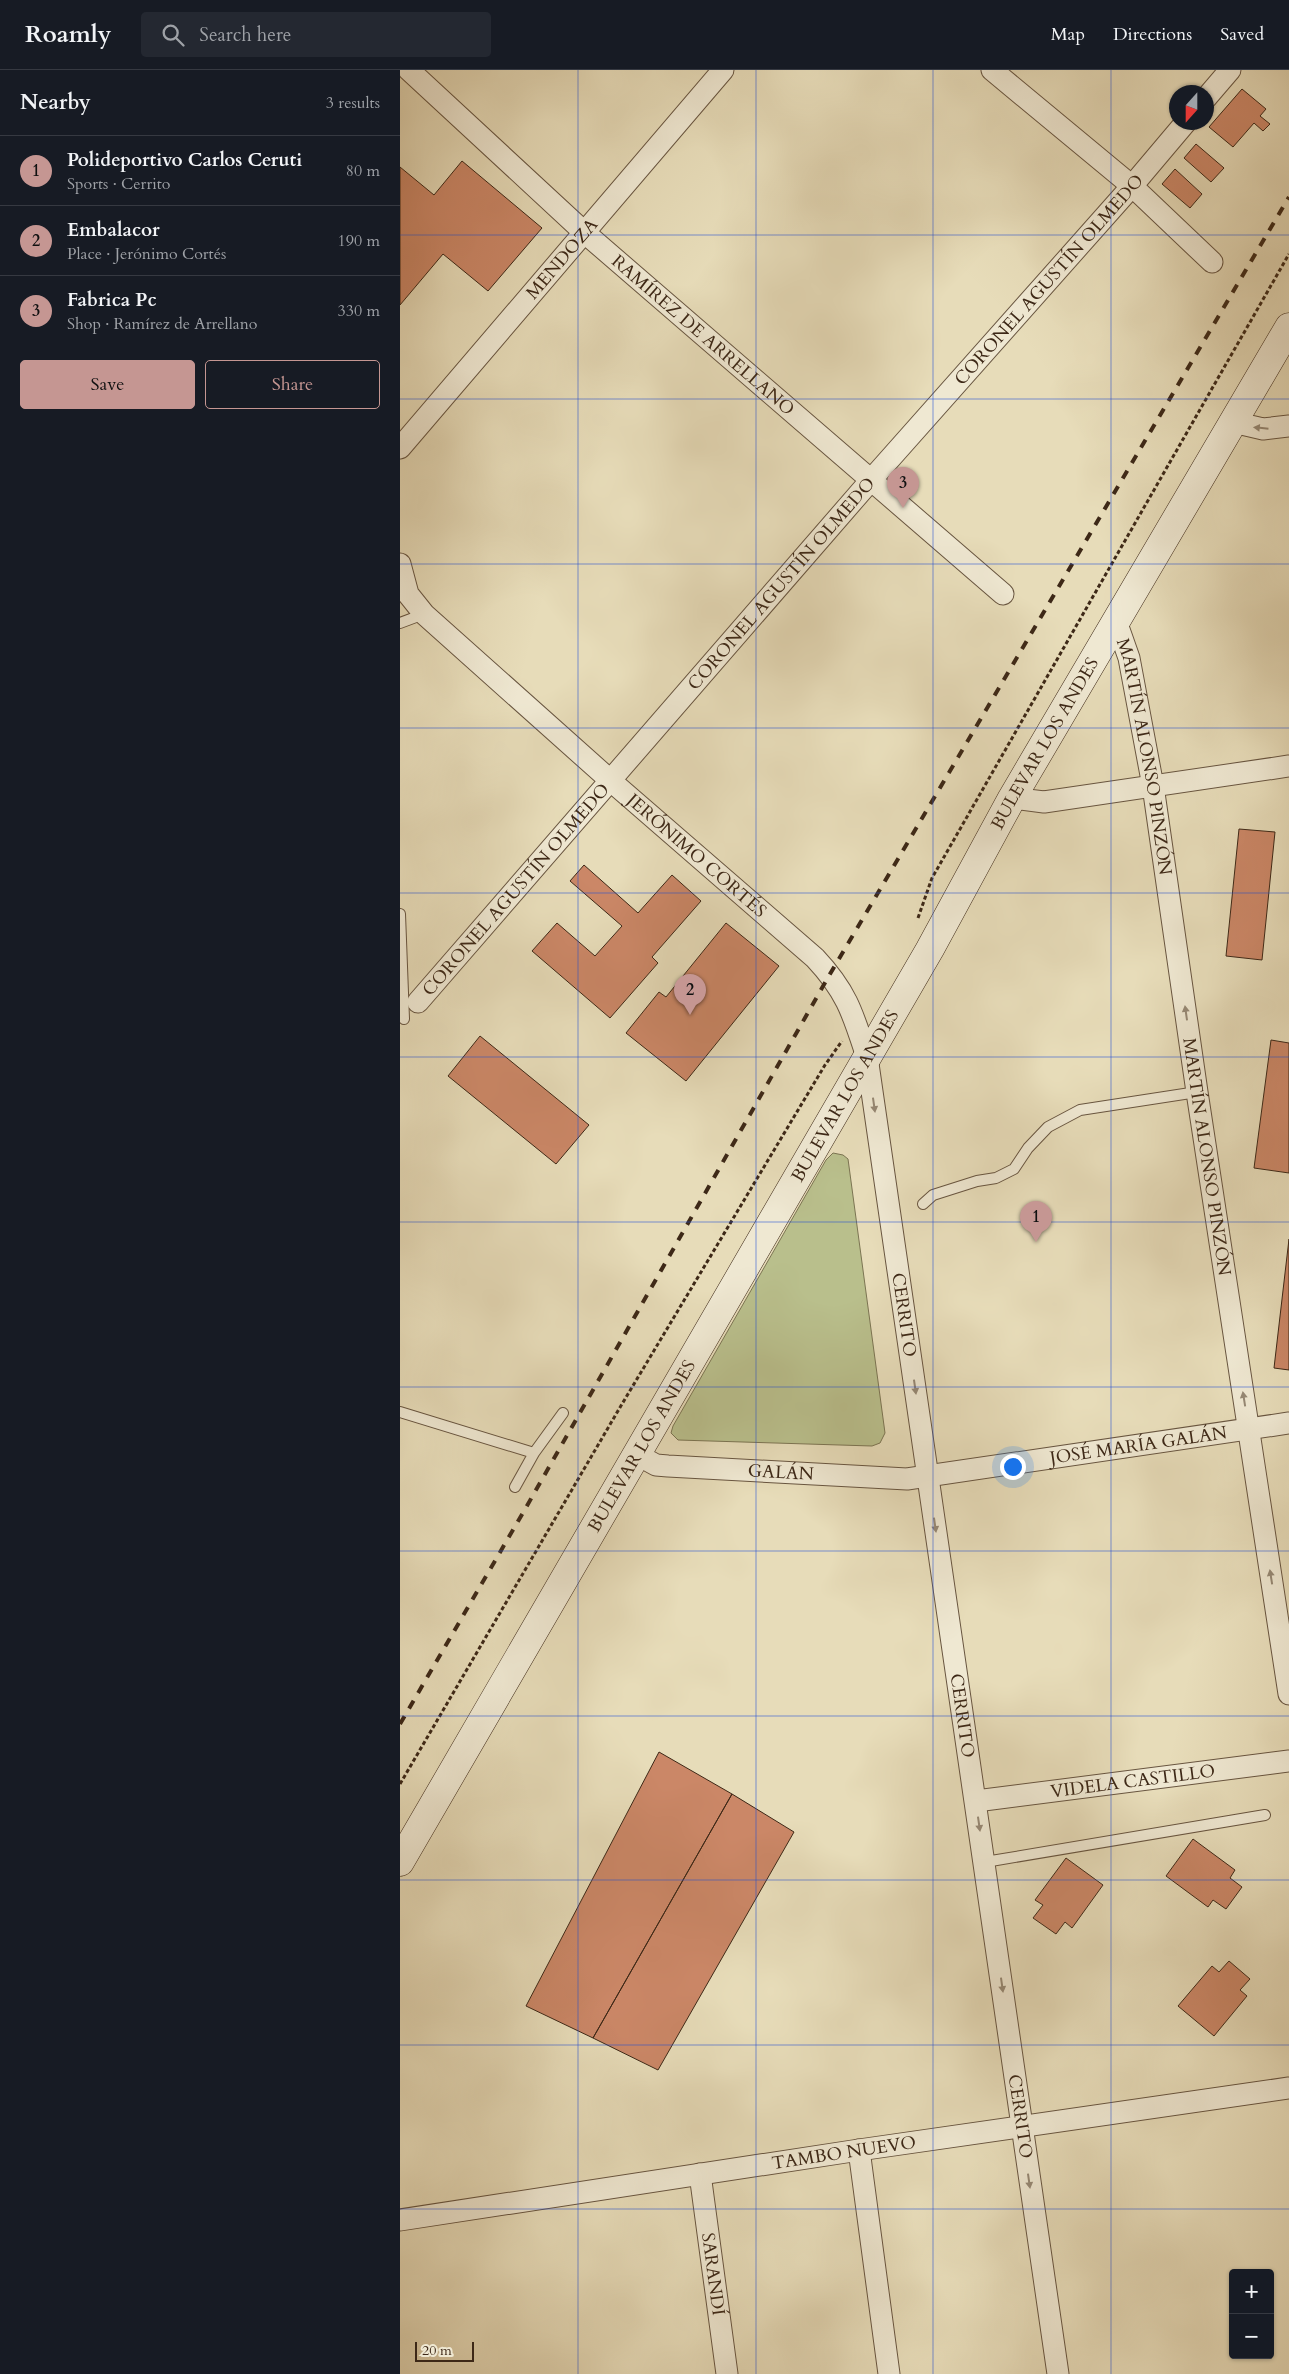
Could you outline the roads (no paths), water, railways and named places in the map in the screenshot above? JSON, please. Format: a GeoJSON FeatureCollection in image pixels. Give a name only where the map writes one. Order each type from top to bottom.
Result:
{"type":"FeatureCollection","features":[{"type":"Feature","properties":{"kind":"main road","name":"BULEVAR LOS ANDES"},"geometry":{"type":"LineString","coordinates":[[400,1862],[930,949],[1012,798],[1289,327]]}},
{"type":"Feature","properties":{"kind":"street","name":"RAMÍREZ DE ARRELLANO"},"geometry":{"type":"LineString","coordinates":[[409,70],[585,233],[1003,594]]}},
{"type":"Feature","properties":{"kind":"street","name":"MENDOZA"},"geometry":{"type":"LineString","coordinates":[[400,448],[723,70]]}},
{"type":"Feature","properties":{"kind":"street"},"geometry":{"type":"LineString","coordinates":[[992,70],[1132,186],[1212,262]]}},
{"type":"Feature","properties":{"kind":"street"},"geometry":{"type":"LineString","coordinates":[[1214,89],[1230,70]]}},
{"type":"Feature","properties":{"kind":"street","name":"CORONEL AGUSTÍN OLMEDO"},"geometry":{"type":"LineString","coordinates":[[418,1002],[871,480],[1132,186],[1179,130]]}},
{"type":"Feature","properties":{"kind":"street"},"geometry":{"type":"LineString","coordinates":[[1233,422],[1262,429],[1289,426]]}},
{"type":"Feature","properties":{"kind":"street","name":"JERÓNIMO CORTÉS"},"geometry":{"type":"LineString","coordinates":[[400,564],[408,594],[424,614],[830,974],[842,990],[855,1019],[867,1057]]}},
{"type":"Feature","properties":{"kind":"street","name":"MARTÍN ALONSO PINZÓN"},"geometry":{"type":"LineString","coordinates":[[1116,621],[1129,658],[1153,786],[1197,1092],[1289,1694]]}},
{"type":"Feature","properties":{"kind":"street"},"geometry":{"type":"LineString","coordinates":[[1012,798],[1044,802],[1289,766]]}},
{"type":"Feature","properties":{"kind":"street","name":"CERRITO"},"geometry":{"type":"LineString","coordinates":[[867,1057],[1058,2374]]}},
{"type":"Feature","properties":{"kind":"street","name":"JOSÉ MARÍA GALÁN"},"geometry":{"type":"LineString","coordinates":[[928,1477],[1289,1423]]}},
{"type":"Feature","properties":{"kind":"street","name":"GALÁN"},"geometry":{"type":"LineString","coordinates":[[636,1454],[656,1465],[668,1466],[907,1479],[928,1477]]}},
{"type":"Feature","properties":{"kind":"street","name":"VIDELA CASTILLO"},"geometry":{"type":"LineString","coordinates":[[976,1801],[1289,1761]]}},
{"type":"Feature","properties":{"kind":"street","name":"TAMBO NUEVO"},"geometry":{"type":"LineString","coordinates":[[400,2220],[859,2150],[1289,2088]]}},
{"type":"Feature","properties":{"kind":"street"},"geometry":{"type":"LineString","coordinates":[[859,2150],[889,2374]]}},
{"type":"Feature","properties":{"kind":"street","name":"SARANDÍ"},"geometry":{"type":"LineString","coordinates":[[700,2174],[728,2374]]}},
{"type":"Feature","properties":{"kind":"lane"},"geometry":{"type":"LineString","coordinates":[[400,623],[424,614]]}},
{"type":"Feature","properties":{"kind":"lane"},"geometry":{"type":"LineString","coordinates":[[400,914],[404,1019]]}},
{"type":"Feature","properties":{"kind":"lane"},"geometry":{"type":"LineString","coordinates":[[922,1204],[933,1195],[977,1181],[996,1178],[1014,1169],[1028,1148],[1048,1127],[1080,1110],[1197,1092]]}},
{"type":"Feature","properties":{"kind":"lane"},"geometry":{"type":"LineString","coordinates":[[400,1412],[534,1453]]}},
{"type":"Feature","properties":{"kind":"lane"},"geometry":{"type":"LineString","coordinates":[[515,1487],[534,1453],[563,1413]]}},
{"type":"Feature","properties":{"kind":"lane"},"geometry":{"type":"LineString","coordinates":[[985,1862],[1265,1815]]}},
{"type":"Feature","properties":{"kind":"railway"},"geometry":{"type":"LineString","coordinates":[[400,1724],[524,1511],[830,974],[1289,197]]}},
{"type":"Feature","properties":{"kind":"place","name":"Fabrica Pc"},"geometry":{"type":"Point","coordinates":[903,508]}},
{"type":"Feature","properties":{"kind":"place","name":"Embalacor"},"geometry":{"type":"Point","coordinates":[690,1015]}},
{"type":"Feature","properties":{"kind":"place","name":"Polideportivo Carlos Ceruti"},"geometry":{"type":"Point","coordinates":[1036,1242]}}]}
